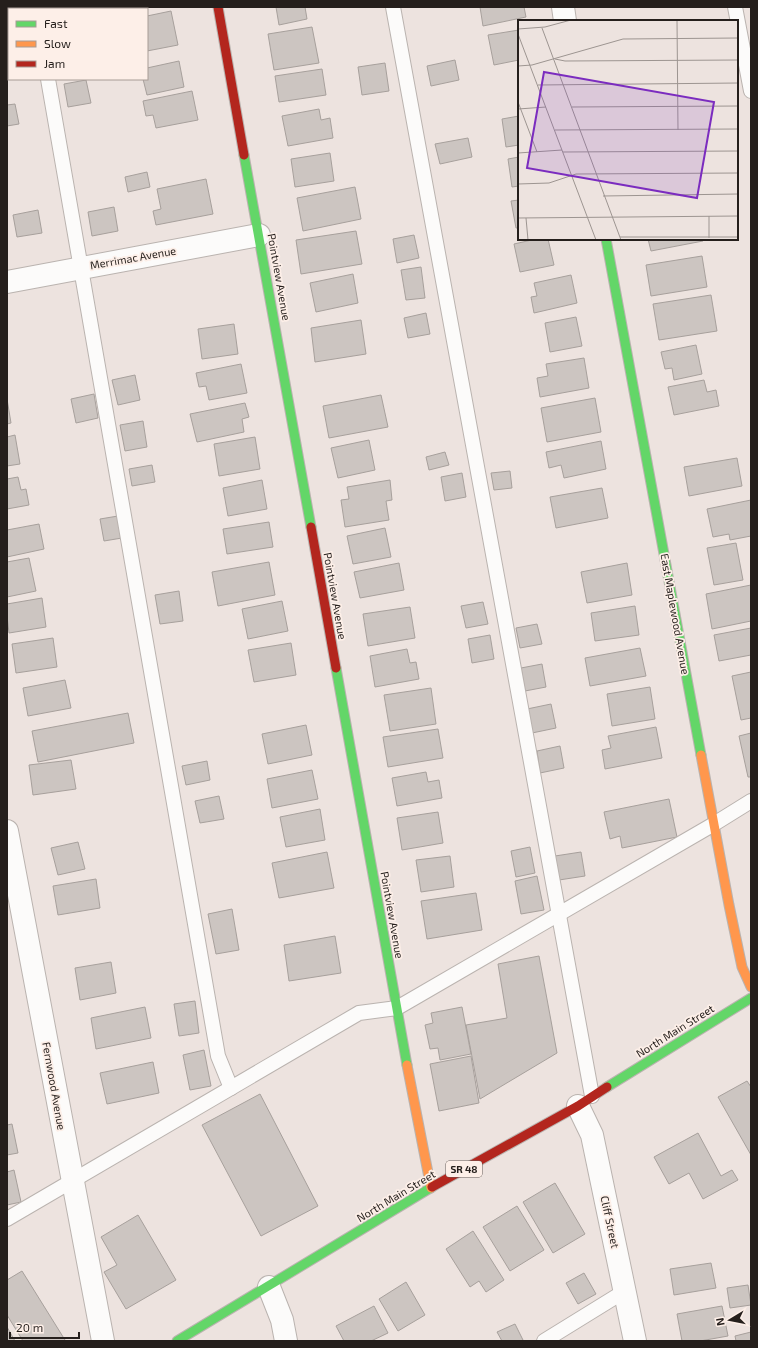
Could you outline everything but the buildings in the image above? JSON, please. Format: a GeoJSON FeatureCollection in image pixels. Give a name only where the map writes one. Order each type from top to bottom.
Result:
{"type":"FeatureCollection","features":[{"type":"Feature","properties":{"kind":"street","name":"Pointview Avenue"},"geometry":{"type":"LineString","coordinates":[[218,7],[396,1008],[430,1188]]}},
{"type":"Feature","properties":{"kind":"street"},"geometry":{"type":"LineString","coordinates":[[563,7],[565,20]]}},
{"type":"Feature","properties":{"kind":"street","name":"Merrimac Avenue"},"geometry":{"type":"LineString","coordinates":[[7,282],[259,235]]}},
{"type":"Feature","properties":{"kind":"street","name":"East Maplewood Avenue"},"geometry":{"type":"LineString","coordinates":[[606,240],[714,824],[742,967],[751,987]]}},
{"type":"Feature","properties":{"kind":"street","name":"Fernwood Avenue"},"geometry":{"type":"LineString","coordinates":[[7,831],[103,1341]]}},
{"type":"Feature","properties":{"kind":"street","name":"North Main Street"},"geometry":{"type":"LineString","coordinates":[[177,1341],[269,1287],[430,1188],[585,1101],[751,998]]}},
{"type":"Feature","properties":{"kind":"street","name":"Cliff Street"},"geometry":{"type":"LineString","coordinates":[[585,1101],[634,1341]]}},
{"type":"Feature","properties":{"kind":"street"},"geometry":{"type":"LineString","coordinates":[[269,1287],[282,1320],[286,1341]]}},
{"type":"Feature","properties":{"kind":"lane"},"geometry":{"type":"LineString","coordinates":[[393,7],[559,914],[585,1101]]}},
{"type":"Feature","properties":{"kind":"lane"},"geometry":{"type":"LineString","coordinates":[[735,7],[737,20]]}},
{"type":"Feature","properties":{"kind":"lane"},"geometry":{"type":"LineString","coordinates":[[738,23],[751,91]]}},
{"type":"Feature","properties":{"kind":"lane"},"geometry":{"type":"LineString","coordinates":[[48,80],[218,1056],[231,1088]]}},
{"type":"Feature","properties":{"kind":"lane"},"geometry":{"type":"LineString","coordinates":[[7,1219],[359,1013],[396,1008],[714,824],[751,801]]}},
{"type":"Feature","properties":{"kind":"lane"},"geometry":{"type":"LineString","coordinates":[[544,1341],[625,1291]]}},
{"type":"Feature","properties":{"kind":"traffic: fast"},"geometry":{"type":"LineString","coordinates":[[244,155],[311,527]]}},
{"type":"Feature","properties":{"kind":"traffic: fast"},"geometry":{"type":"LineString","coordinates":[[606,240],[701,755]]}},
{"type":"Feature","properties":{"kind":"traffic: fast"},"geometry":{"type":"LineString","coordinates":[[336,668],[407,1065]]}},
{"type":"Feature","properties":{"kind":"traffic: fast"},"geometry":{"type":"LineString","coordinates":[[607,1087],[751,998]]}},
{"type":"Feature","properties":{"kind":"traffic: fast"},"geometry":{"type":"LineString","coordinates":[[177,1341],[432,1187]]}},
{"type":"Feature","properties":{"kind":"traffic: slow"},"geometry":{"type":"LineString","coordinates":[[701,755],[742,967],[751,987]]}},
{"type":"Feature","properties":{"kind":"traffic: slow"},"geometry":{"type":"LineString","coordinates":[[407,1065],[431,1188]]}},
{"type":"Feature","properties":{"kind":"traffic: jam"},"geometry":{"type":"LineString","coordinates":[[218,7],[244,155]]}},
{"type":"Feature","properties":{"kind":"traffic: jam"},"geometry":{"type":"LineString","coordinates":[[311,527],[336,668]]}},
{"type":"Feature","properties":{"kind":"traffic: jam"},"geometry":{"type":"LineString","coordinates":[[432,1187],[578,1106],[607,1087]]}}]}
